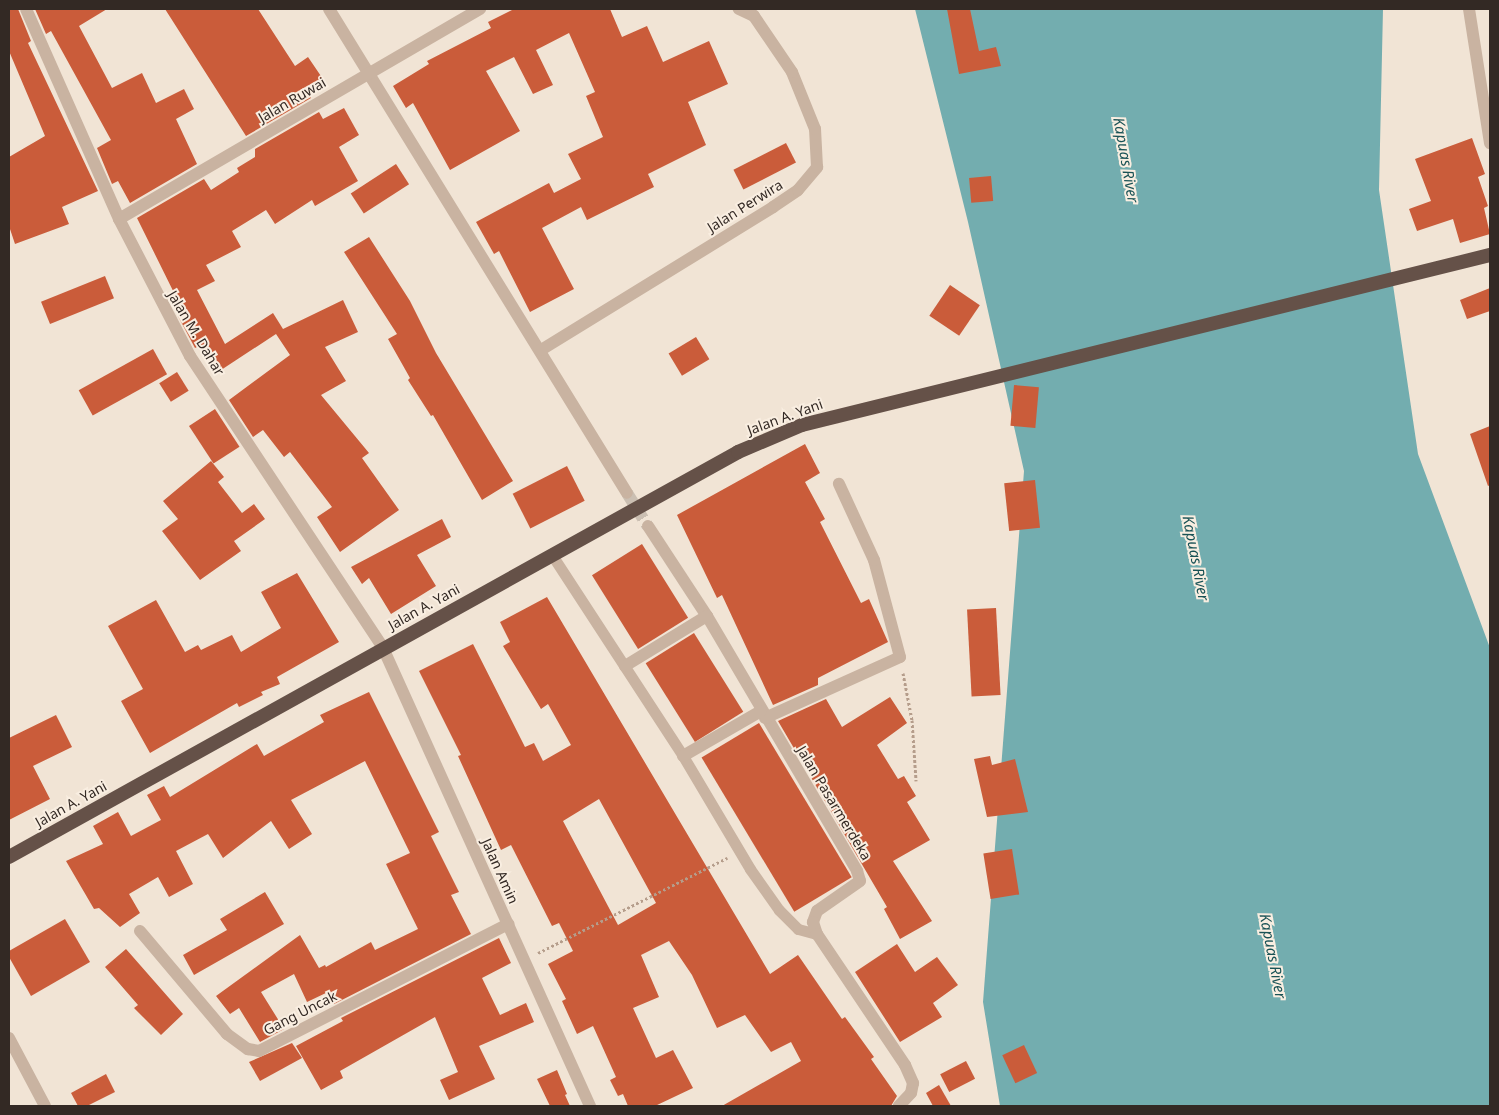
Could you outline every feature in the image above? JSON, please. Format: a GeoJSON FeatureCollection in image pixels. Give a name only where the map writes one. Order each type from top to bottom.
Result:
{"type":"FeatureCollection","features":[{"type":"Feature","properties":{"kind":"highway","name":"Jalan A. Yani"},"geometry":{"type":"LineString","coordinates":[[9,857],[738,452],[802,425],[1490,255]]}},
{"type":"Feature","properties":{"kind":"street","name":"Jalan M. Dahar"},"geometry":{"type":"LineString","coordinates":[[26,9],[119,219],[190,356],[383,648]]}},
{"type":"Feature","properties":{"kind":"street"},"geometry":{"type":"LineString","coordinates":[[329,9],[541,350],[627,493]]}},
{"type":"Feature","properties":{"kind":"street","name":"Jalan Ruwai"},"geometry":{"type":"LineString","coordinates":[[119,219],[480,9]]}},
{"type":"Feature","properties":{"kind":"street","name":"Jalan Perwira"},"geometry":{"type":"LineString","coordinates":[[541,350],[779,203],[798,190],[816,167],[815,129],[792,72],[754,16],[739,9]]}},
{"type":"Feature","properties":{"kind":"street"},"geometry":{"type":"LineString","coordinates":[[1469,9],[1490,143]]}},
{"type":"Feature","properties":{"kind":"street"},"geometry":{"type":"LineString","coordinates":[[683,756],[763,715],[900,657],[874,560],[839,484]]}},
{"type":"Feature","properties":{"kind":"street","name":"Jalan Pasarmerdeka"},"geometry":{"type":"LineString","coordinates":[[648,526],[707,616],[763,715],[858,871],[860,881],[817,911],[813,922],[817,934]]}},
{"type":"Feature","properties":{"kind":"street"},"geometry":{"type":"LineString","coordinates":[[625,666],[707,616]]}},
{"type":"Feature","properties":{"kind":"street","name":"Jalan Amin"},"geometry":{"type":"LineString","coordinates":[[383,648],[590,1106]]}},
{"type":"Feature","properties":{"kind":"street","name":"Gang Uncak"},"geometry":{"type":"LineString","coordinates":[[140,931],[227,1034],[248,1049],[259,1051],[508,924]]}},
{"type":"Feature","properties":{"kind":"street"},"geometry":{"type":"LineString","coordinates":[[817,934],[905,1065],[913,1083],[911,1093],[898,1106]]}},
{"type":"Feature","properties":{"kind":"street"},"geometry":{"type":"LineString","coordinates":[[9,1038],[45,1106]]}},
{"type":"Feature","properties":{"kind":"lane"},"geometry":{"type":"LineString","coordinates":[[552,555],[683,756],[739,851],[779,910],[798,929],[817,934]]}},
{"type":"Feature","properties":{"kind":"path"},"geometry":{"type":"LineString","coordinates":[[900,657],[912,720],[916,781]]}},
{"type":"Feature","properties":{"kind":"path"},"geometry":{"type":"LineString","coordinates":[[524,960],[739,851]]}},
{"type":"Feature","properties":{"kind":"water","name":"Kapuas River"},"geometry":{"type":"Polygon","coordinates":[[[915,9],[1383,9],[1379,190],[1418,454],[1490,648],[1490,1106],[1000,1106],[983,1002],[1024,471],[968,222],[915,9]]]}},
{"type":"Feature","properties":{"kind":"building"},"geometry":{"type":"Polygon","coordinates":[[[9,9],[18,9],[31,41],[28,43],[98,191],[62,207],[69,224],[15,244],[9,226],[9,157],[45,136],[9,51],[9,9]]]}},
{"type":"Feature","properties":{"kind":"building"},"geometry":{"type":"Polygon","coordinates":[[[35,9],[107,9],[79,26],[112,88],[142,73],[156,103],[184,89],[194,109],[176,119],[197,164],[130,203],[118,181],[112,184],[97,148],[111,140],[51,31],[46,34],[35,9]]]}},
{"type":"Feature","properties":{"kind":"building"},"geometry":{"type":"Polygon","coordinates":[[[165,9],[258,9],[295,66],[308,57],[325,82],[308,93],[311,98],[246,136],[165,9]]]}},
{"type":"Feature","properties":{"kind":"building"},"geometry":{"type":"Polygon","coordinates":[[[514,9],[610,9],[622,37],[647,26],[663,62],[709,41],[728,84],[688,102],[706,145],[648,174],[654,187],[587,220],[581,207],[542,228],[574,289],[530,312],[499,251],[494,254],[476,222],[549,183],[554,193],[581,179],[568,154],[603,137],[586,96],[595,92],[569,33],[536,50],[553,85],[533,94],[514,57],[486,71],[520,131],[450,170],[413,103],[406,108],[393,86],[429,64],[427,61],[491,28],[488,22],[514,9]]]}},
{"type":"Feature","properties":{"kind":"building"},"geometry":{"type":"Polygon","coordinates":[[[947,9],[970,9],[979,51],[996,47],[1001,66],[959,74],[947,9]]]}},
{"type":"Feature","properties":{"kind":"building"},"geometry":{"type":"Polygon","coordinates":[[[344,108],[359,135],[339,147],[358,181],[315,206],[312,200],[275,224],[266,210],[232,231],[241,247],[206,265],[215,281],[197,290],[225,344],[273,313],[283,329],[343,300],[358,332],[325,347],[346,381],[321,395],[369,453],[362,458],[399,510],[340,552],[317,517],[332,507],[290,452],[284,457],[263,430],[253,437],[229,400],[290,355],[276,334],[218,372],[201,345],[195,348],[178,316],[184,313],[137,218],[204,179],[211,190],[239,172],[237,168],[255,157],[255,149],[319,112],[323,119],[344,108]]]}},
{"type":"Feature","properties":{"kind":"building"},"geometry":{"type":"Polygon","coordinates":[[[1472,138],[1485,174],[1478,177],[1488,206],[1484,208],[1490,234],[1460,243],[1453,219],[1417,231],[1409,209],[1431,201],[1415,159],[1472,138]]]}},
{"type":"Feature","properties":{"kind":"building"},"geometry":{"type":"Polygon","coordinates":[[[786,143],[796,163],[743,189],[733,170],[786,143]]]}},
{"type":"Feature","properties":{"kind":"building"},"geometry":{"type":"Polygon","coordinates":[[[396,164],[409,184],[364,214],[351,193],[396,164]]]}},
{"type":"Feature","properties":{"kind":"building"},"geometry":{"type":"Polygon","coordinates":[[[991,176],[993,201],[971,203],[969,178],[991,176]]]}},
{"type":"Feature","properties":{"kind":"building"},"geometry":{"type":"Polygon","coordinates":[[[369,237],[410,301],[436,353],[513,481],[482,500],[433,415],[431,416],[408,380],[410,378],[388,339],[397,334],[344,252],[369,237]]]}},
{"type":"Feature","properties":{"kind":"building"},"geometry":{"type":"Polygon","coordinates":[[[105,276],[114,298],[50,324],[41,302],[105,276]]]}},
{"type":"Feature","properties":{"kind":"building"},"geometry":{"type":"Polygon","coordinates":[[[950,285],[980,305],[959,336],[929,316],[950,285]]]}},
{"type":"Feature","properties":{"kind":"building"},"geometry":{"type":"Polygon","coordinates":[[[1490,288],[1490,311],[1467,319],[1460,300],[1490,288]]]}},
{"type":"Feature","properties":{"kind":"building"},"geometry":{"type":"Polygon","coordinates":[[[696,337],[709,359],[682,376],[669,353],[696,337]]]}},
{"type":"Feature","properties":{"kind":"building"},"geometry":{"type":"Polygon","coordinates":[[[153,349],[167,374],[93,416],[79,390],[153,349]]]}},
{"type":"Feature","properties":{"kind":"building"},"geometry":{"type":"Polygon","coordinates":[[[177,372],[189,391],[171,402],[159,383],[177,372]]]}},
{"type":"Feature","properties":{"kind":"building"},"geometry":{"type":"Polygon","coordinates":[[[1014,385],[1039,387],[1035,428],[1010,426],[1014,385]]]}},
{"type":"Feature","properties":{"kind":"building"},"geometry":{"type":"Polygon","coordinates":[[[215,409],[240,447],[214,464],[189,426],[215,409]]]}},
{"type":"Feature","properties":{"kind":"building"},"geometry":{"type":"Polygon","coordinates":[[[1490,426],[1490,485],[1488,486],[1470,434],[1490,426]]]}},
{"type":"Feature","properties":{"kind":"building"},"geometry":{"type":"Polygon","coordinates":[[[805,444],[820,473],[805,482],[825,519],[820,522],[861,603],[869,599],[888,642],[818,678],[818,685],[773,705],[722,595],[717,598],[677,515],[805,444]]]}},
{"type":"Feature","properties":{"kind":"building"},"geometry":{"type":"Polygon","coordinates":[[[211,461],[224,477],[218,482],[242,513],[254,504],[265,519],[234,541],[241,551],[200,580],[162,531],[178,519],[163,501],[211,461]]]}},
{"type":"Feature","properties":{"kind":"building"},"geometry":{"type":"Polygon","coordinates":[[[567,466],[585,501],[530,528],[513,494],[567,466]]]}},
{"type":"Feature","properties":{"kind":"building"},"geometry":{"type":"Polygon","coordinates":[[[1035,480],[1040,528],[1009,531],[1004,483],[1035,480]]]}},
{"type":"Feature","properties":{"kind":"building"},"geometry":{"type":"Polygon","coordinates":[[[442,519],[451,537],[417,555],[436,586],[391,614],[369,578],[362,584],[351,567],[442,519]]]}},
{"type":"Feature","properties":{"kind":"building"},"geometry":{"type":"Polygon","coordinates":[[[642,544],[688,618],[638,649],[592,575],[642,544]]]}},
{"type":"Feature","properties":{"kind":"building"},"geometry":{"type":"Polygon","coordinates":[[[297,573],[339,642],[277,677],[280,684],[261,692],[263,695],[239,707],[237,703],[150,753],[121,701],[143,689],[108,626],[156,600],[185,652],[198,645],[201,650],[232,635],[241,652],[281,628],[261,592],[297,573]]]}},
{"type":"Feature","properties":{"kind":"building"},"geometry":{"type":"Polygon","coordinates":[[[547,597],[770,974],[798,955],[842,1019],[845,1017],[874,1057],[871,1059],[897,1096],[891,1106],[722,1106],[801,1061],[791,1042],[771,1052],[745,1015],[717,1028],[692,975],[669,941],[641,955],[659,997],[633,1008],[656,1058],[673,1050],[693,1088],[655,1106],[628,1106],[623,1094],[618,1096],[610,1080],[616,1077],[593,1026],[577,1034],[562,1001],[566,999],[548,964],[573,951],[559,923],[552,926],[511,845],[501,850],[458,756],[461,755],[419,671],[473,644],[525,747],[534,743],[543,761],[571,745],[548,704],[541,709],[503,646],[510,642],[500,622],[547,597]],[[599,799],[563,821],[618,925],[656,903],[599,799]]]}},
{"type":"Feature","properties":{"kind":"building"},"geometry":{"type":"Polygon","coordinates":[[[996,608],[1001,695],[972,696],[967,610],[996,608]]]}},
{"type":"Feature","properties":{"kind":"building"},"geometry":{"type":"Polygon","coordinates":[[[694,633],[743,712],[695,742],[646,663],[694,633]]]}},
{"type":"Feature","properties":{"kind":"building"},"geometry":{"type":"Polygon","coordinates":[[[369,692],[439,832],[431,836],[459,892],[451,895],[471,934],[334,1004],[328,992],[307,1002],[294,974],[261,992],[284,1029],[260,1042],[239,1008],[230,1014],[216,996],[300,935],[319,968],[325,965],[326,967],[371,942],[375,950],[418,929],[386,864],[410,853],[365,761],[291,800],[312,834],[289,849],[271,821],[223,858],[208,834],[176,851],[193,884],[169,897],[158,877],[129,894],[140,913],[120,927],[99,908],[94,909],[66,861],[103,844],[93,826],[118,812],[131,836],[161,820],[147,795],[164,786],[170,797],[257,744],[264,756],[324,722],[320,715],[369,692]]]}},
{"type":"Feature","properties":{"kind":"building"},"geometry":{"type":"Polygon","coordinates":[[[890,697],[907,723],[877,745],[898,779],[904,776],[916,796],[907,802],[930,840],[893,861],[932,921],[900,939],[884,909],[887,907],[778,721],[826,699],[842,727],[890,697]]]}},
{"type":"Feature","properties":{"kind":"building"},"geometry":{"type":"Polygon","coordinates":[[[56,715],[72,747],[33,766],[50,799],[9,820],[9,738],[56,715]]]}},
{"type":"Feature","properties":{"kind":"building"},"geometry":{"type":"Polygon","coordinates":[[[759,723],[852,877],[794,912],[702,758],[759,723]]]}},
{"type":"Feature","properties":{"kind":"building"},"geometry":{"type":"Polygon","coordinates":[[[990,756],[992,765],[1015,759],[1028,812],[987,817],[974,759],[990,756]]]}},
{"type":"Feature","properties":{"kind":"building"},"geometry":{"type":"Polygon","coordinates":[[[1012,849],[1019,894],[991,899],[983,854],[1012,849]]]}},
{"type":"Feature","properties":{"kind":"building"},"geometry":{"type":"Polygon","coordinates":[[[265,892],[284,924],[194,975],[183,955],[227,930],[220,919],[265,892]]]}},
{"type":"Feature","properties":{"kind":"building"},"geometry":{"type":"Polygon","coordinates":[[[65,919],[90,962],[31,996],[9,957],[9,951],[65,919]]]}},
{"type":"Feature","properties":{"kind":"building"},"geometry":{"type":"Polygon","coordinates":[[[499,938],[511,963],[482,978],[500,1015],[526,1003],[534,1022],[479,1046],[495,1079],[449,1100],[440,1080],[458,1072],[435,1017],[340,1071],[343,1078],[321,1090],[296,1046],[343,1021],[341,1018],[499,938]]]}},
{"type":"Feature","properties":{"kind":"building"},"geometry":{"type":"Polygon","coordinates":[[[897,944],[915,972],[937,957],[958,985],[933,1003],[942,1017],[900,1042],[855,972],[897,944]]]}},
{"type":"Feature","properties":{"kind":"building"},"geometry":{"type":"Polygon","coordinates":[[[126,949],[183,1014],[161,1035],[134,1008],[138,1005],[105,967],[126,949]]]}},
{"type":"Feature","properties":{"kind":"building"},"geometry":{"type":"Polygon","coordinates":[[[292,1043],[302,1058],[260,1081],[249,1062],[292,1043]]]}},
{"type":"Feature","properties":{"kind":"building"},"geometry":{"type":"Polygon","coordinates":[[[1024,1045],[1037,1073],[1015,1083],[1002,1055],[1024,1045]]]}},
{"type":"Feature","properties":{"kind":"building"},"geometry":{"type":"Polygon","coordinates":[[[966,1061],[975,1079],[949,1092],[940,1074],[966,1061]]]}},
{"type":"Feature","properties":{"kind":"building"},"geometry":{"type":"Polygon","coordinates":[[[557,1070],[570,1106],[550,1106],[537,1079],[557,1070]]]}},
{"type":"Feature","properties":{"kind":"building"},"geometry":{"type":"Polygon","coordinates":[[[106,1074],[115,1092],[87,1106],[78,1106],[71,1093],[106,1074]]]}},
{"type":"Feature","properties":{"kind":"building"},"geometry":{"type":"Polygon","coordinates":[[[939,1085],[951,1106],[933,1106],[926,1093],[939,1085]]]}},
{"type":"Feature","properties":{"kind":"tunnel"},"geometry":{"type":"LineString","coordinates":[[627,493],[648,526]]}}]}
